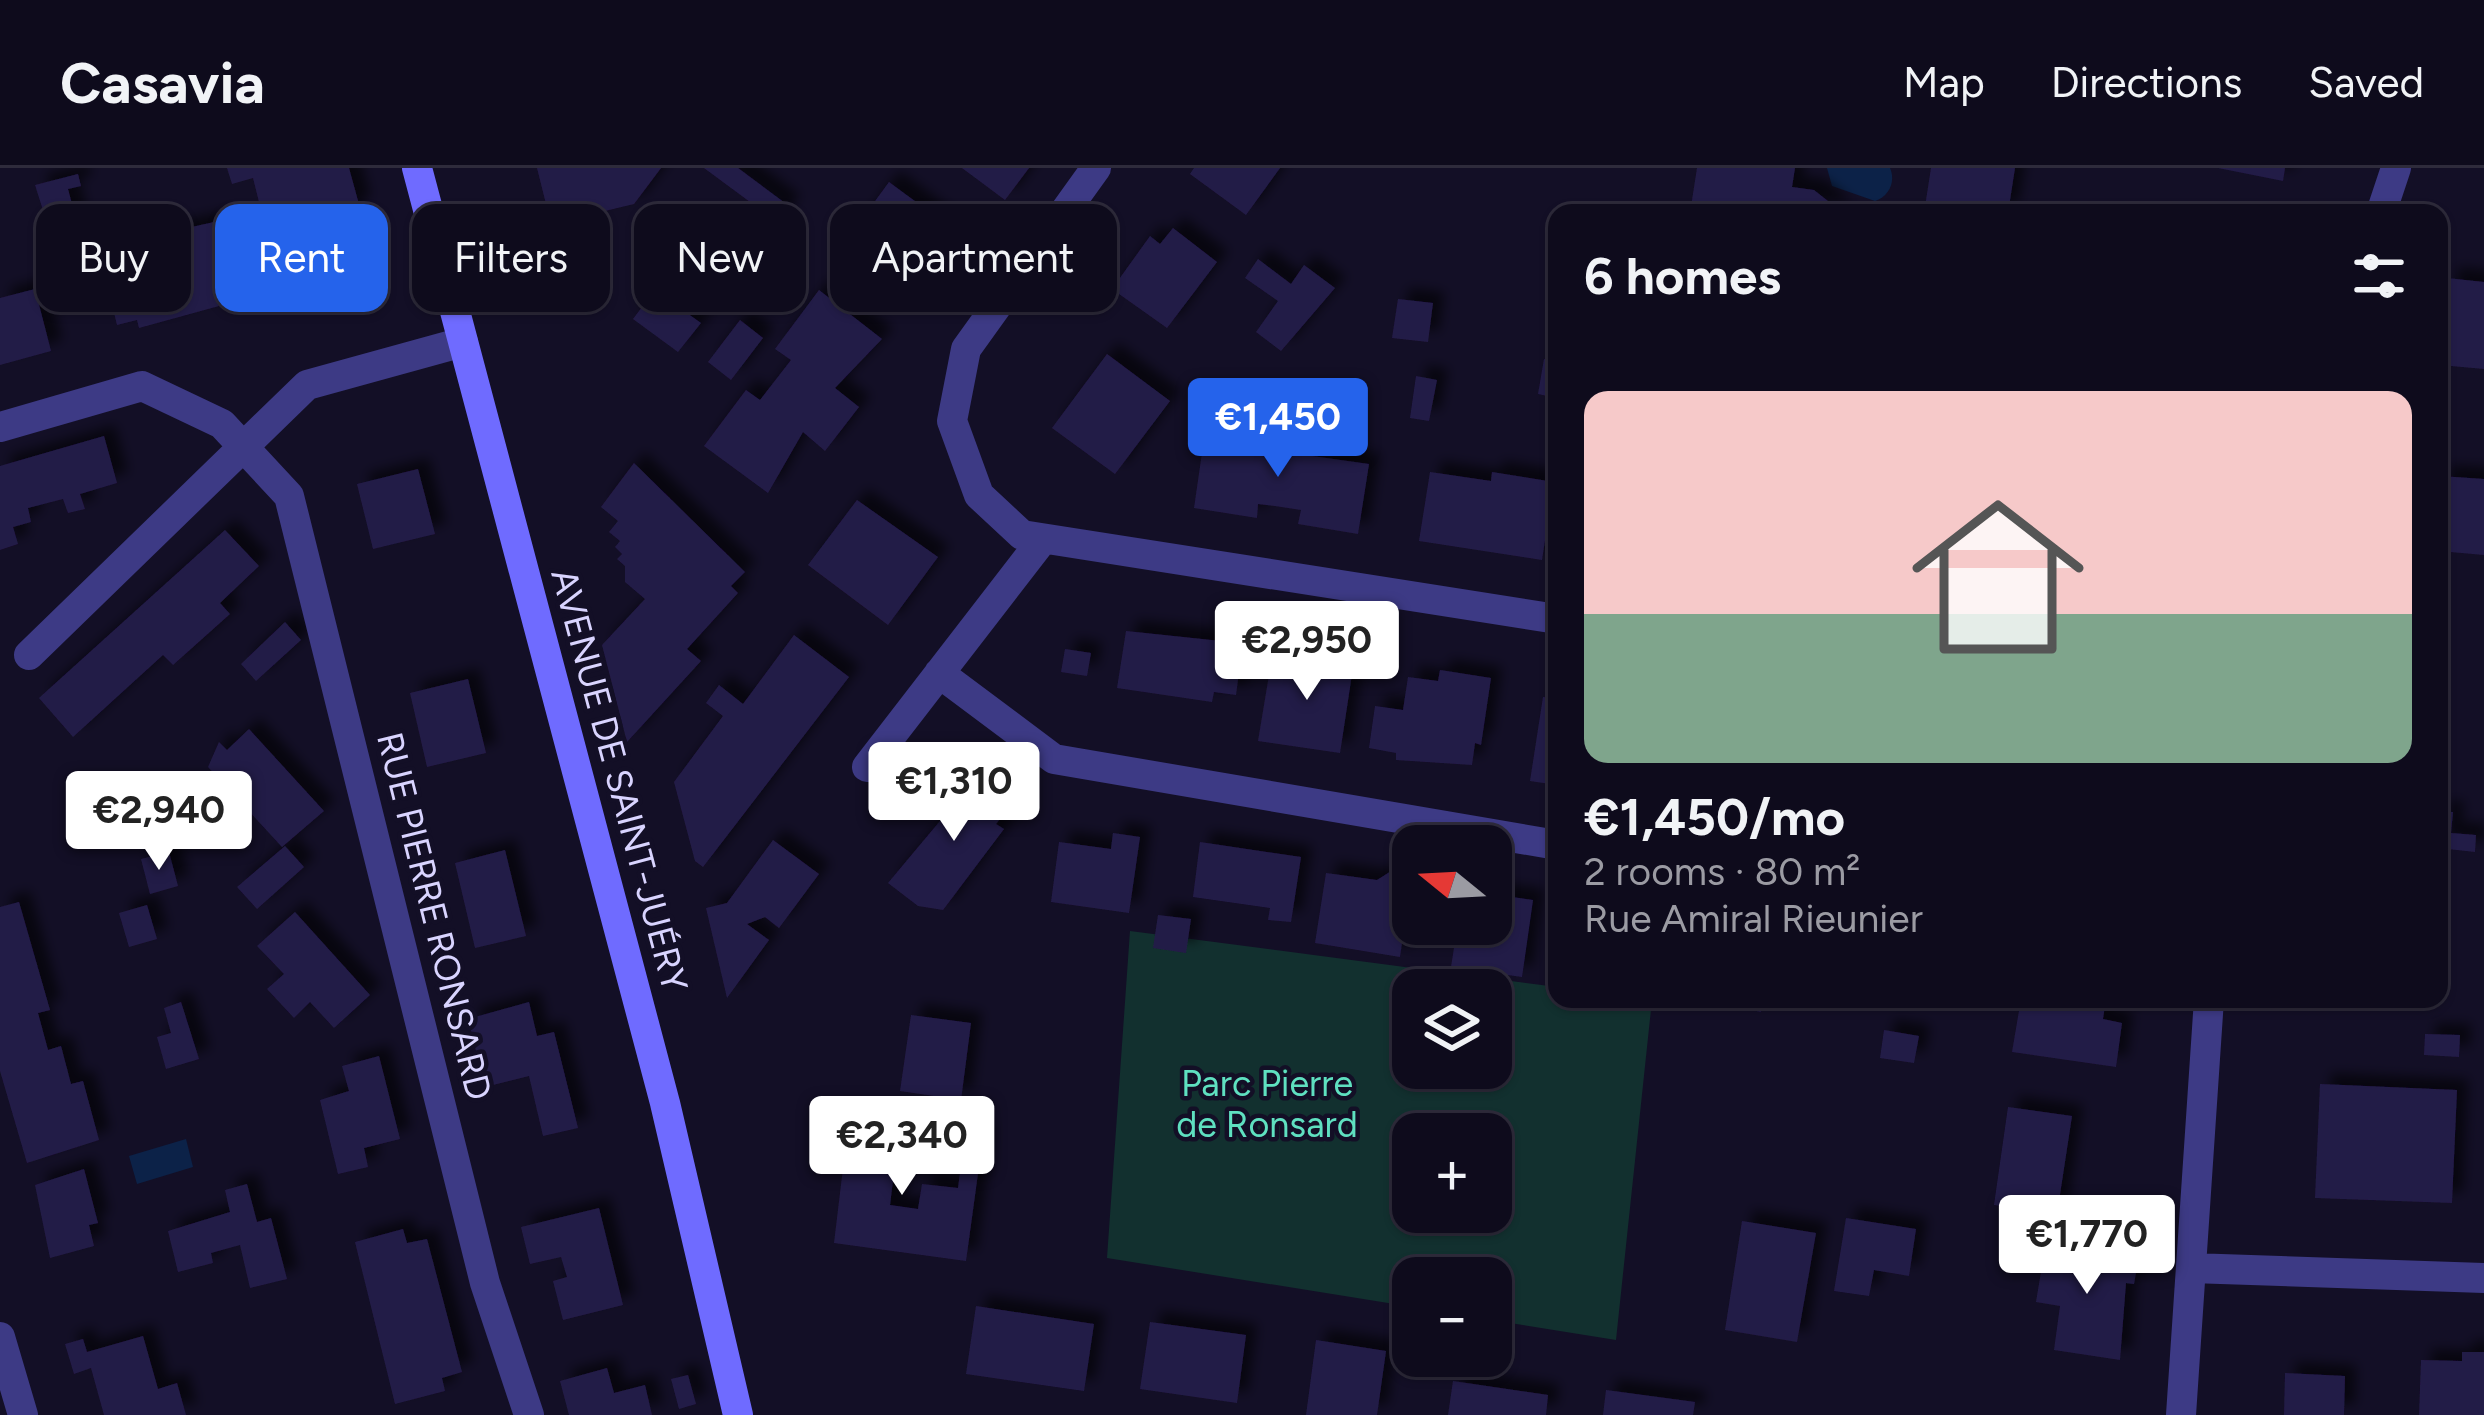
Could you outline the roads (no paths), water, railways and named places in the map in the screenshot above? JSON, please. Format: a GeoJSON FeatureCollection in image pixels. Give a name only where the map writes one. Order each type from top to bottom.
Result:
{"type":"FeatureCollection","features":[{"type":"Feature","properties":{"kind":"main road","name":"AVENUE DE SAINT-JUÉRY"},"geometry":{"type":"LineString","coordinates":[[417,168],[665,1103],[738,1415]]}},
{"type":"Feature","properties":{"kind":"street"},"geometry":{"type":"LineString","coordinates":[[1096,168],[966,349],[952,422],[979,495],[1022,535],[1548,618]]}},
{"type":"Feature","properties":{"kind":"street"},"geometry":{"type":"LineString","coordinates":[[2384,204],[2396,168]]}},
{"type":"Feature","properties":{"kind":"street"},"geometry":{"type":"LineString","coordinates":[[29,656],[308,385],[463,342]]}},
{"type":"Feature","properties":{"kind":"street","name":"RUE PIERRE RONSARD"},"geometry":{"type":"LineString","coordinates":[[0,427],[142,386],[222,424],[290,496],[485,1282],[529,1415]]}},
{"type":"Feature","properties":{"kind":"street"},"geometry":{"type":"LineString","coordinates":[[867,767],[1043,539]]}},
{"type":"Feature","properties":{"kind":"street"},"geometry":{"type":"LineString","coordinates":[[939,673],[1054,759],[1548,843]]}},
{"type":"Feature","properties":{"kind":"street"},"geometry":{"type":"LineString","coordinates":[[2181,1415],[2208,1008]]}},
{"type":"Feature","properties":{"kind":"street"},"geometry":{"type":"LineString","coordinates":[[2191,1268],[2484,1279]]}},
{"type":"Feature","properties":{"kind":"street"},"geometry":{"type":"LineString","coordinates":[[0,1337],[23,1415]]}},
{"type":"Feature","properties":{"kind":"water"},"geometry":{"type":"Polygon","coordinates":[[[1827,168],[1890,168],[1892,183],[1875,201],[1832,186],[1827,168]]]}},
{"type":"Feature","properties":{"kind":"water"},"geometry":{"type":"Polygon","coordinates":[[[186,1139],[193,1167],[137,1184],[129,1156],[186,1139]]]}},
{"type":"Feature","properties":{"kind":"park label","name":"Parc Pierre de Ronsard"},"geometry":{"type":"Point","coordinates":[1267,1104]}}]}
